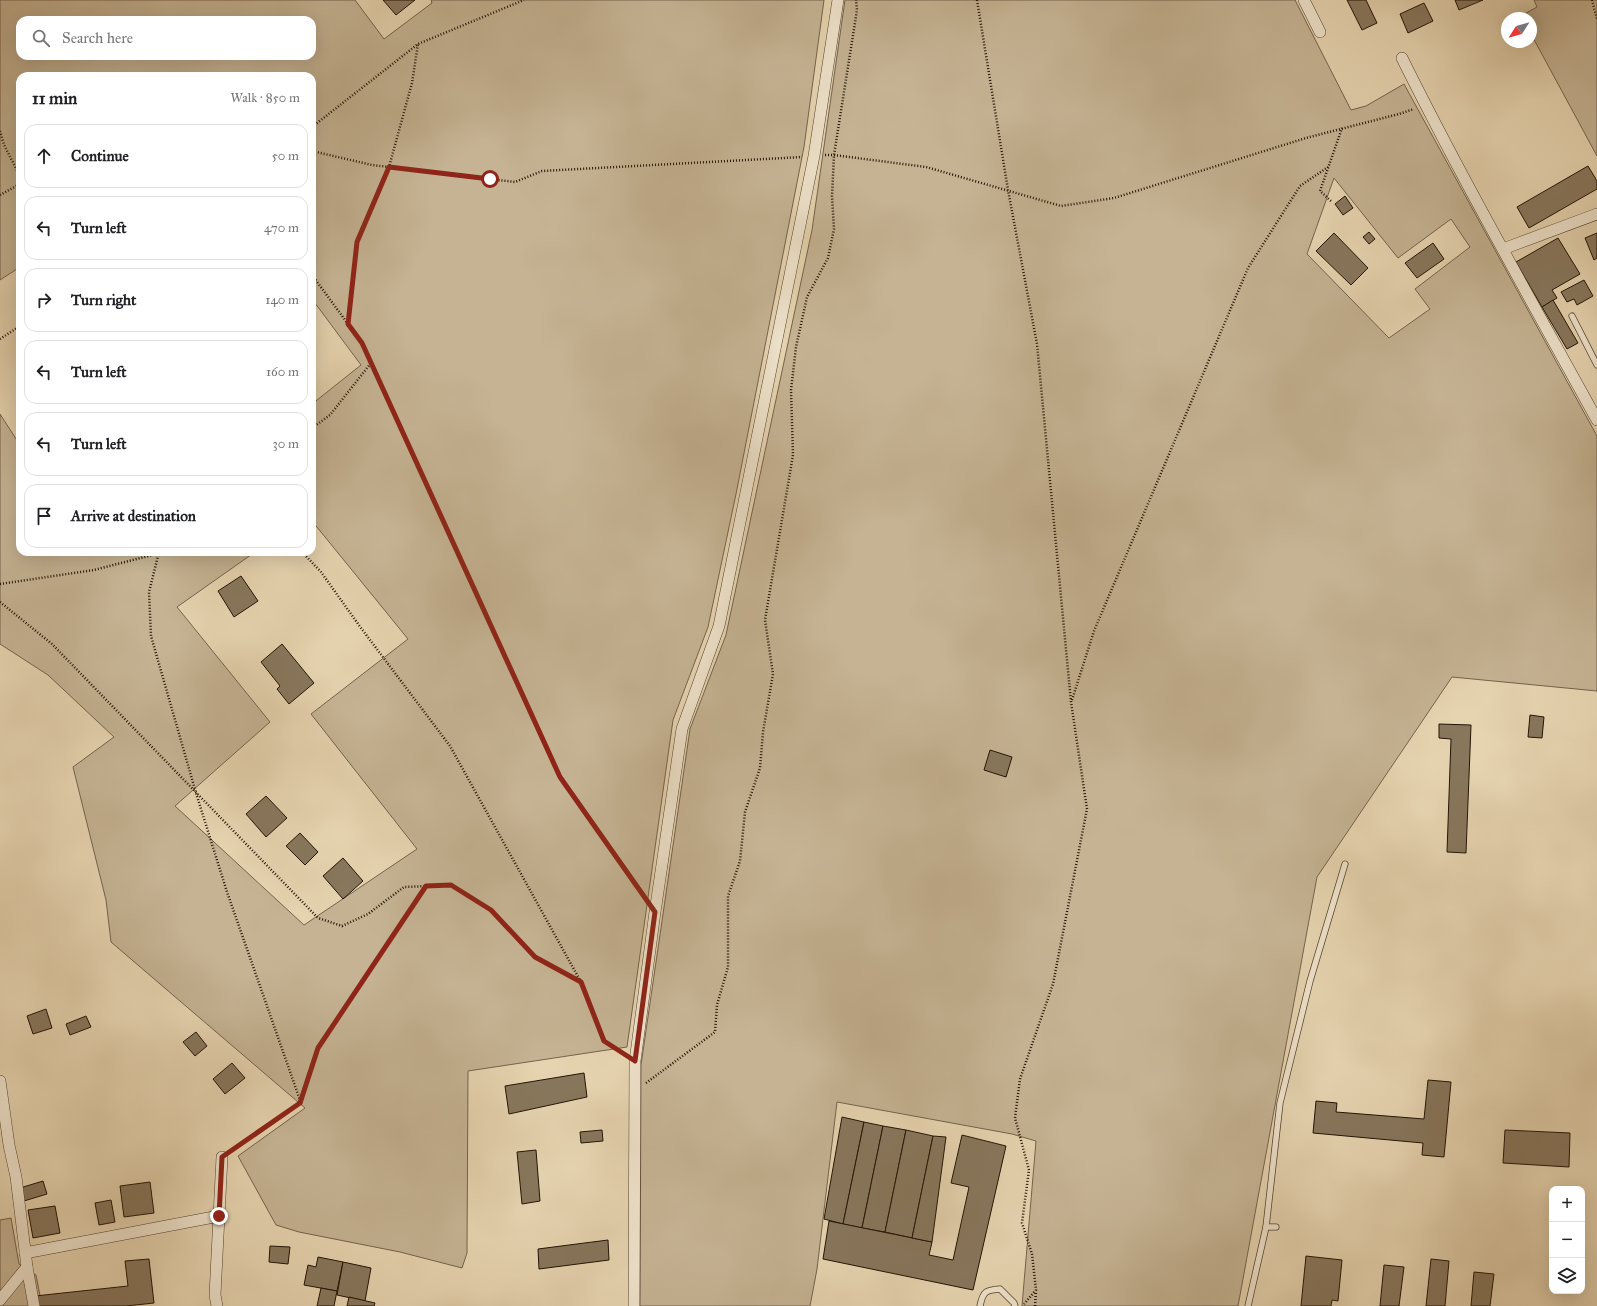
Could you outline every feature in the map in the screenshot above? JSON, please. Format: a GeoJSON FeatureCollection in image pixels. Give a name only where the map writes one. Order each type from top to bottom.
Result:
{"type":"FeatureCollection","features":[{"type":"Feature","properties":{"kind":"street"},"geometry":{"type":"LineString","coordinates":[[634,1306],[635,1061],[682,729],[719,626],[814,156],[838,0]]}},
{"type":"Feature","properties":{"kind":"street"},"geometry":{"type":"LineString","coordinates":[[1304,0],[1320,32]]}},
{"type":"Feature","properties":{"kind":"street"},"geometry":{"type":"LineString","coordinates":[[1402,58],[1425,105],[1502,249],[1596,415]]}},
{"type":"Feature","properties":{"kind":"street"},"geometry":{"type":"LineString","coordinates":[[1502,249],[1597,214]]}},
{"type":"Feature","properties":{"kind":"street"},"geometry":{"type":"LineString","coordinates":[[0,1081],[6,1145],[16,1177],[25,1253],[34,1306]]}},
{"type":"Feature","properties":{"kind":"street"},"geometry":{"type":"LineString","coordinates":[[217,1306],[215,1295],[222,1157]]}},
{"type":"Feature","properties":{"kind":"street"},"geometry":{"type":"LineString","coordinates":[[25,1253],[219,1216]]}},
{"type":"Feature","properties":{"kind":"street"},"geometry":{"type":"LineString","coordinates":[[0,1300],[27,1267]]}},
{"type":"Feature","properties":{"kind":"lane"},"geometry":{"type":"LineString","coordinates":[[1572,316],[1597,365]]}},
{"type":"Feature","properties":{"kind":"lane"},"geometry":{"type":"LineString","coordinates":[[1248,1306],[1266,1227],[1280,1103],[1310,981],[1345,864]]}},
{"type":"Feature","properties":{"kind":"lane"},"geometry":{"type":"LineString","coordinates":[[1266,1227],[1276,1227]]}},
{"type":"Feature","properties":{"kind":"lane"},"geometry":{"type":"LineString","coordinates":[[980,1306],[982,1296],[988,1290],[1000,1289],[1014,1303],[1015,1306]]}},
{"type":"Feature","properties":{"kind":"path"},"geometry":{"type":"LineString","coordinates":[[316,124],[418,44],[524,0]]}},
{"type":"Feature","properties":{"kind":"path"},"geometry":{"type":"LineString","coordinates":[[636,1090],[715,1032],[718,1005],[728,967],[728,896],[740,861],[745,812],[760,768],[763,732],[773,674],[765,620],[793,455],[791,390],[796,347],[807,297],[828,258],[834,229],[832,196],[834,154],[857,10],[856,0]]}},
{"type":"Feature","properties":{"kind":"path"},"geometry":{"type":"LineString","coordinates":[[978,0],[1008,190],[1037,344],[1071,702],[1087,809],[1053,984],[1020,1079],[1015,1118],[1029,1170],[1022,1223],[1032,1254],[1036,1290],[1035,1306]]}},
{"type":"Feature","properties":{"kind":"path"},"geometry":{"type":"LineString","coordinates":[[1592,0],[1597,19]]}},
{"type":"Feature","properties":{"kind":"path"},"geometry":{"type":"LineString","coordinates":[[348,324],[357,242],[389,167],[412,83],[418,44]]}},
{"type":"Feature","properties":{"kind":"path"},"geometry":{"type":"LineString","coordinates":[[316,152],[372,165],[514,182],[542,171],[834,154],[926,167],[1061,206],[1114,198],[1342,128],[1400,114],[1425,105]]}},
{"type":"Feature","properties":{"kind":"path"},"geometry":{"type":"LineString","coordinates":[[1331,201],[1320,190],[1342,128]]}},
{"type":"Feature","properties":{"kind":"path"},"geometry":{"type":"LineString","coordinates":[[0,131],[4,145],[16,168]]}},
{"type":"Feature","properties":{"kind":"path"},"geometry":{"type":"LineString","coordinates":[[1071,702],[1094,631],[1248,268],[1300,186],[1328,167]]}},
{"type":"Feature","properties":{"kind":"path"},"geometry":{"type":"LineString","coordinates":[[0,195],[16,186]]}},
{"type":"Feature","properties":{"kind":"path"},"geometry":{"type":"LineString","coordinates":[[316,280],[362,343],[560,777],[655,912]]}},
{"type":"Feature","properties":{"kind":"path"},"geometry":{"type":"LineString","coordinates":[[0,339],[16,329]]}},
{"type":"Feature","properties":{"kind":"path"},"geometry":{"type":"LineString","coordinates":[[316,425],[330,415],[371,363]]}},
{"type":"Feature","properties":{"kind":"path"},"geometry":{"type":"LineString","coordinates":[[0,584],[94,570],[145,556]]}},
{"type":"Feature","properties":{"kind":"path"},"geometry":{"type":"LineString","coordinates":[[158,556],[150,592],[151,636],[196,792],[227,892],[300,1103]]}},
{"type":"Feature","properties":{"kind":"path"},"geometry":{"type":"LineString","coordinates":[[306,556],[321,572],[361,628],[450,746],[581,982],[604,1041],[635,1061]]}},
{"type":"Feature","properties":{"kind":"path"},"geometry":{"type":"LineString","coordinates":[[0,602],[52,644],[318,918],[342,926],[368,914],[404,887],[451,885],[491,910],[535,957],[581,982]]}},
{"type":"Feature","properties":{"kind":"path"},"geometry":{"type":"LineString","coordinates":[[222,1157],[300,1103],[318,1048],[426,886]]}},
{"type":"Feature","properties":{"kind":"path"},"geometry":{"type":"LineString","coordinates":[[1023,1306],[1036,1290]]}},
{"type":"Feature","properties":{"kind":"shaded area"},"geometry":{"type":"Polygon","coordinates":[[[0,0],[355,0],[384,39],[432,3],[431,0],[824,0],[804,147],[736,494],[708,627],[673,720],[627,1047],[468,1071],[467,1253],[462,1268],[400,1252],[299,1232],[276,1225],[238,1156],[305,1108],[111,942],[106,900],[73,767],[114,737],[48,675],[0,644],[0,414],[16,439],[16,556],[249,556],[177,607],[270,722],[175,806],[304,925],[417,849],[311,714],[408,639],[316,526],[316,401],[361,365],[316,304],[316,72],[16,72],[16,270],[0,280],[0,0]]]}},
{"type":"Feature","properties":{"kind":"shaded area"},"geometry":{"type":"Polygon","coordinates":[[[845,0],[1295,0],[1351,110],[1366,106],[1404,84],[1597,436],[1597,691],[1452,677],[1317,877],[1238,1306],[1022,1306],[1036,1141],[1012,1134],[837,1102],[817,1269],[810,1306],[640,1306],[641,1065],[690,729],[726,635],[812,230],[845,0]],[[1334,178],[1307,254],[1389,338],[1430,309],[1415,289],[1470,247],[1451,219],[1398,258],[1334,178]]]}},
{"type":"Feature","properties":{"kind":"shaded area"},"geometry":{"type":"Polygon","coordinates":[[[1534,0],[1597,0],[1597,156],[1537,45],[1537,12],[1528,12],[1537,7],[1534,0]]]}},
{"type":"Feature","properties":{"kind":"shaded area"},"geometry":{"type":"Polygon","coordinates":[[[11,1218],[19,1264],[36,1275],[42,1306],[0,1306],[0,1220],[11,1218]]]}},
{"type":"Feature","properties":{"kind":"building"},"geometry":{"type":"Polygon","coordinates":[[[383,0],[415,0],[396,15],[383,0]]]}},
{"type":"Feature","properties":{"kind":"building"},"geometry":{"type":"Polygon","coordinates":[[[1347,0],[1366,0],[1377,23],[1362,30],[1347,0]]]}},
{"type":"Feature","properties":{"kind":"building"},"geometry":{"type":"Polygon","coordinates":[[[1455,0],[1483,0],[1459,10],[1455,0]]]}},
{"type":"Feature","properties":{"kind":"building"},"geometry":{"type":"Polygon","coordinates":[[[1424,3],[1433,21],[1408,33],[1400,14],[1424,3]]]}},
{"type":"Feature","properties":{"kind":"building"},"geometry":{"type":"Polygon","coordinates":[[[1588,166],[1597,181],[1597,189],[1529,228],[1517,207],[1588,166]]]}},
{"type":"Feature","properties":{"kind":"building"},"geometry":{"type":"Polygon","coordinates":[[[1345,196],[1353,208],[1343,215],[1335,204],[1345,196]]]}},
{"type":"Feature","properties":{"kind":"building"},"geometry":{"type":"Polygon","coordinates":[[[1369,232],[1375,239],[1369,244],[1363,237],[1369,232]]]}},
{"type":"Feature","properties":{"kind":"building"},"geometry":{"type":"Polygon","coordinates":[[[1334,233],[1368,268],[1351,285],[1316,251],[1334,233]]]}},
{"type":"Feature","properties":{"kind":"building"},"geometry":{"type":"Polygon","coordinates":[[[1597,233],[1597,258],[1594,260],[1585,238],[1597,233]]]}},
{"type":"Feature","properties":{"kind":"building"},"geometry":{"type":"Polygon","coordinates":[[[1558,238],[1580,274],[1552,290],[1557,298],[1542,307],[1516,262],[1558,238]]]}},
{"type":"Feature","properties":{"kind":"building"},"geometry":{"type":"Polygon","coordinates":[[[1433,243],[1444,259],[1417,278],[1405,263],[1433,243]]]}},
{"type":"Feature","properties":{"kind":"building"},"geometry":{"type":"Polygon","coordinates":[[[1584,280],[1593,296],[1577,305],[1574,299],[1567,302],[1561,292],[1584,280]]]}},
{"type":"Feature","properties":{"kind":"building"},"geometry":{"type":"Polygon","coordinates":[[[1553,300],[1578,343],[1567,349],[1542,307],[1553,300]]]}},
{"type":"Feature","properties":{"kind":"building"},"geometry":{"type":"Polygon","coordinates":[[[241,576],[258,601],[234,617],[218,591],[241,576]]]}},
{"type":"Feature","properties":{"kind":"building"},"geometry":{"type":"Polygon","coordinates":[[[282,644],[314,683],[289,704],[277,689],[280,686],[261,662],[282,644]]]}},
{"type":"Feature","properties":{"kind":"building"},"geometry":{"type":"Polygon","coordinates":[[[1530,715],[1544,717],[1542,738],[1528,737],[1530,715]]]}},
{"type":"Feature","properties":{"kind":"building"},"geometry":{"type":"Polygon","coordinates":[[[1439,724],[1471,725],[1466,853],[1447,852],[1451,739],[1439,738],[1439,724]]]}},
{"type":"Feature","properties":{"kind":"building"},"geometry":{"type":"Polygon","coordinates":[[[990,750],[1012,757],[1006,777],[984,770],[990,750]]]}},
{"type":"Feature","properties":{"kind":"building"},"geometry":{"type":"Polygon","coordinates":[[[266,796],[287,818],[266,837],[246,814],[266,796]]]}},
{"type":"Feature","properties":{"kind":"building"},"geometry":{"type":"Polygon","coordinates":[[[300,833],[318,852],[305,865],[286,846],[300,833]]]}},
{"type":"Feature","properties":{"kind":"building"},"geometry":{"type":"Polygon","coordinates":[[[343,858],[363,881],[343,899],[323,876],[343,858]]]}},
{"type":"Feature","properties":{"kind":"building"},"geometry":{"type":"Polygon","coordinates":[[[46,1009],[52,1028],[33,1034],[27,1016],[46,1009]]]}},
{"type":"Feature","properties":{"kind":"building"},"geometry":{"type":"Polygon","coordinates":[[[86,1016],[91,1027],[70,1035],[66,1024],[86,1016]]]}},
{"type":"Feature","properties":{"kind":"building"},"geometry":{"type":"Polygon","coordinates":[[[196,1032],[207,1046],[195,1056],[183,1042],[196,1032]]]}},
{"type":"Feature","properties":{"kind":"building"},"geometry":{"type":"Polygon","coordinates":[[[232,1063],[245,1078],[225,1094],[213,1079],[232,1063]]]}},
{"type":"Feature","properties":{"kind":"building"},"geometry":{"type":"Polygon","coordinates":[[[584,1073],[587,1097],[509,1114],[505,1086],[584,1073]]]}},
{"type":"Feature","properties":{"kind":"building"},"geometry":{"type":"Polygon","coordinates":[[[1428,1080],[1451,1082],[1444,1157],[1422,1155],[1423,1143],[1313,1133],[1316,1101],[1337,1103],[1336,1112],[1424,1119],[1428,1080]]]}},
{"type":"Feature","properties":{"kind":"building"},"geometry":{"type":"Polygon","coordinates":[[[842,1117],[864,1122],[843,1224],[824,1219],[842,1117]]]}},
{"type":"Feature","properties":{"kind":"building"},"geometry":{"type":"Polygon","coordinates":[[[864,1122],[883,1126],[862,1228],[843,1224],[864,1122]]]}},
{"type":"Feature","properties":{"kind":"building"},"geometry":{"type":"Polygon","coordinates":[[[883,1126],[906,1130],[885,1232],[862,1228],[883,1126]]]}},
{"type":"Feature","properties":{"kind":"building"},"geometry":{"type":"Polygon","coordinates":[[[602,1130],[603,1141],[581,1143],[580,1132],[602,1130]]]}},
{"type":"Feature","properties":{"kind":"building"},"geometry":{"type":"Polygon","coordinates":[[[906,1130],[933,1136],[912,1238],[885,1232],[906,1130]]]}},
{"type":"Feature","properties":{"kind":"building"},"geometry":{"type":"Polygon","coordinates":[[[1505,1130],[1570,1133],[1569,1167],[1503,1163],[1505,1130]]]}},
{"type":"Feature","properties":{"kind":"building"},"geometry":{"type":"Polygon","coordinates":[[[962,1135],[1006,1146],[973,1290],[823,1259],[829,1221],[932,1242],[929,1255],[953,1260],[969,1187],[951,1183],[962,1135]]]}},
{"type":"Feature","properties":{"kind":"building"},"geometry":{"type":"Polygon","coordinates":[[[933,1136],[946,1137],[932,1242],[912,1238],[933,1136]]]}},
{"type":"Feature","properties":{"kind":"building"},"geometry":{"type":"Polygon","coordinates":[[[536,1150],[540,1201],[522,1204],[517,1152],[536,1150]]]}},
{"type":"Feature","properties":{"kind":"building"},"geometry":{"type":"Polygon","coordinates":[[[43,1181],[47,1194],[24,1201],[20,1188],[43,1181]]]}},
{"type":"Feature","properties":{"kind":"building"},"geometry":{"type":"Polygon","coordinates":[[[150,1182],[154,1213],[124,1217],[120,1186],[150,1182]]]}},
{"type":"Feature","properties":{"kind":"building"},"geometry":{"type":"Polygon","coordinates":[[[111,1200],[115,1222],[99,1225],[95,1203],[111,1200]]]}},
{"type":"Feature","properties":{"kind":"building"},"geometry":{"type":"Polygon","coordinates":[[[55,1206],[60,1233],[33,1238],[28,1210],[55,1206]]]}},
{"type":"Feature","properties":{"kind":"building"},"geometry":{"type":"Polygon","coordinates":[[[608,1240],[609,1260],[539,1269],[538,1249],[608,1240]]]}},
{"type":"Feature","properties":{"kind":"building"},"geometry":{"type":"Polygon","coordinates":[[[270,1246],[290,1247],[288,1264],[269,1262],[270,1246]]]}},
{"type":"Feature","properties":{"kind":"building"},"geometry":{"type":"Polygon","coordinates":[[[1306,1256],[1342,1260],[1338,1301],[1332,1300],[1331,1306],[1301,1306],[1306,1256]]]}},
{"type":"Feature","properties":{"kind":"building"},"geometry":{"type":"Polygon","coordinates":[[[318,1257],[343,1262],[337,1291],[304,1285],[308,1265],[316,1267],[318,1257]]]}},
{"type":"Feature","properties":{"kind":"building"},"geometry":{"type":"Polygon","coordinates":[[[149,1259],[154,1303],[126,1306],[36,1306],[35,1296],[128,1286],[125,1261],[149,1259]]]}},
{"type":"Feature","properties":{"kind":"building"},"geometry":{"type":"Polygon","coordinates":[[[1431,1259],[1449,1261],[1445,1306],[1426,1306],[1431,1259]]]}},
{"type":"Feature","properties":{"kind":"building"},"geometry":{"type":"Polygon","coordinates":[[[343,1262],[371,1268],[365,1301],[337,1295],[343,1262]]]}},
{"type":"Feature","properties":{"kind":"building"},"geometry":{"type":"Polygon","coordinates":[[[1384,1265],[1404,1267],[1399,1306],[1380,1306],[1384,1265]]]}},
{"type":"Feature","properties":{"kind":"building"},"geometry":{"type":"Polygon","coordinates":[[[1474,1272],[1494,1274],[1490,1306],[1471,1306],[1474,1272]]]}},
{"type":"Feature","properties":{"kind":"building"},"geometry":{"type":"Polygon","coordinates":[[[321,1288],[337,1291],[334,1306],[317,1306],[321,1288]]]}},
{"type":"Feature","properties":{"kind":"building"},"geometry":{"type":"Polygon","coordinates":[[[349,1297],[375,1303],[374,1306],[347,1306],[349,1297]]]}},
{"type":"Feature","properties":{"kind":"route"},"geometry":{"type":"LineString","coordinates":[[219,1216],[222,1157],[300,1103],[318,1048],[426,886],[451,885],[491,910],[535,957],[581,982],[604,1041],[635,1061],[655,912],[560,777],[362,343],[348,324],[357,242],[389,167],[490,179]]}}]}
